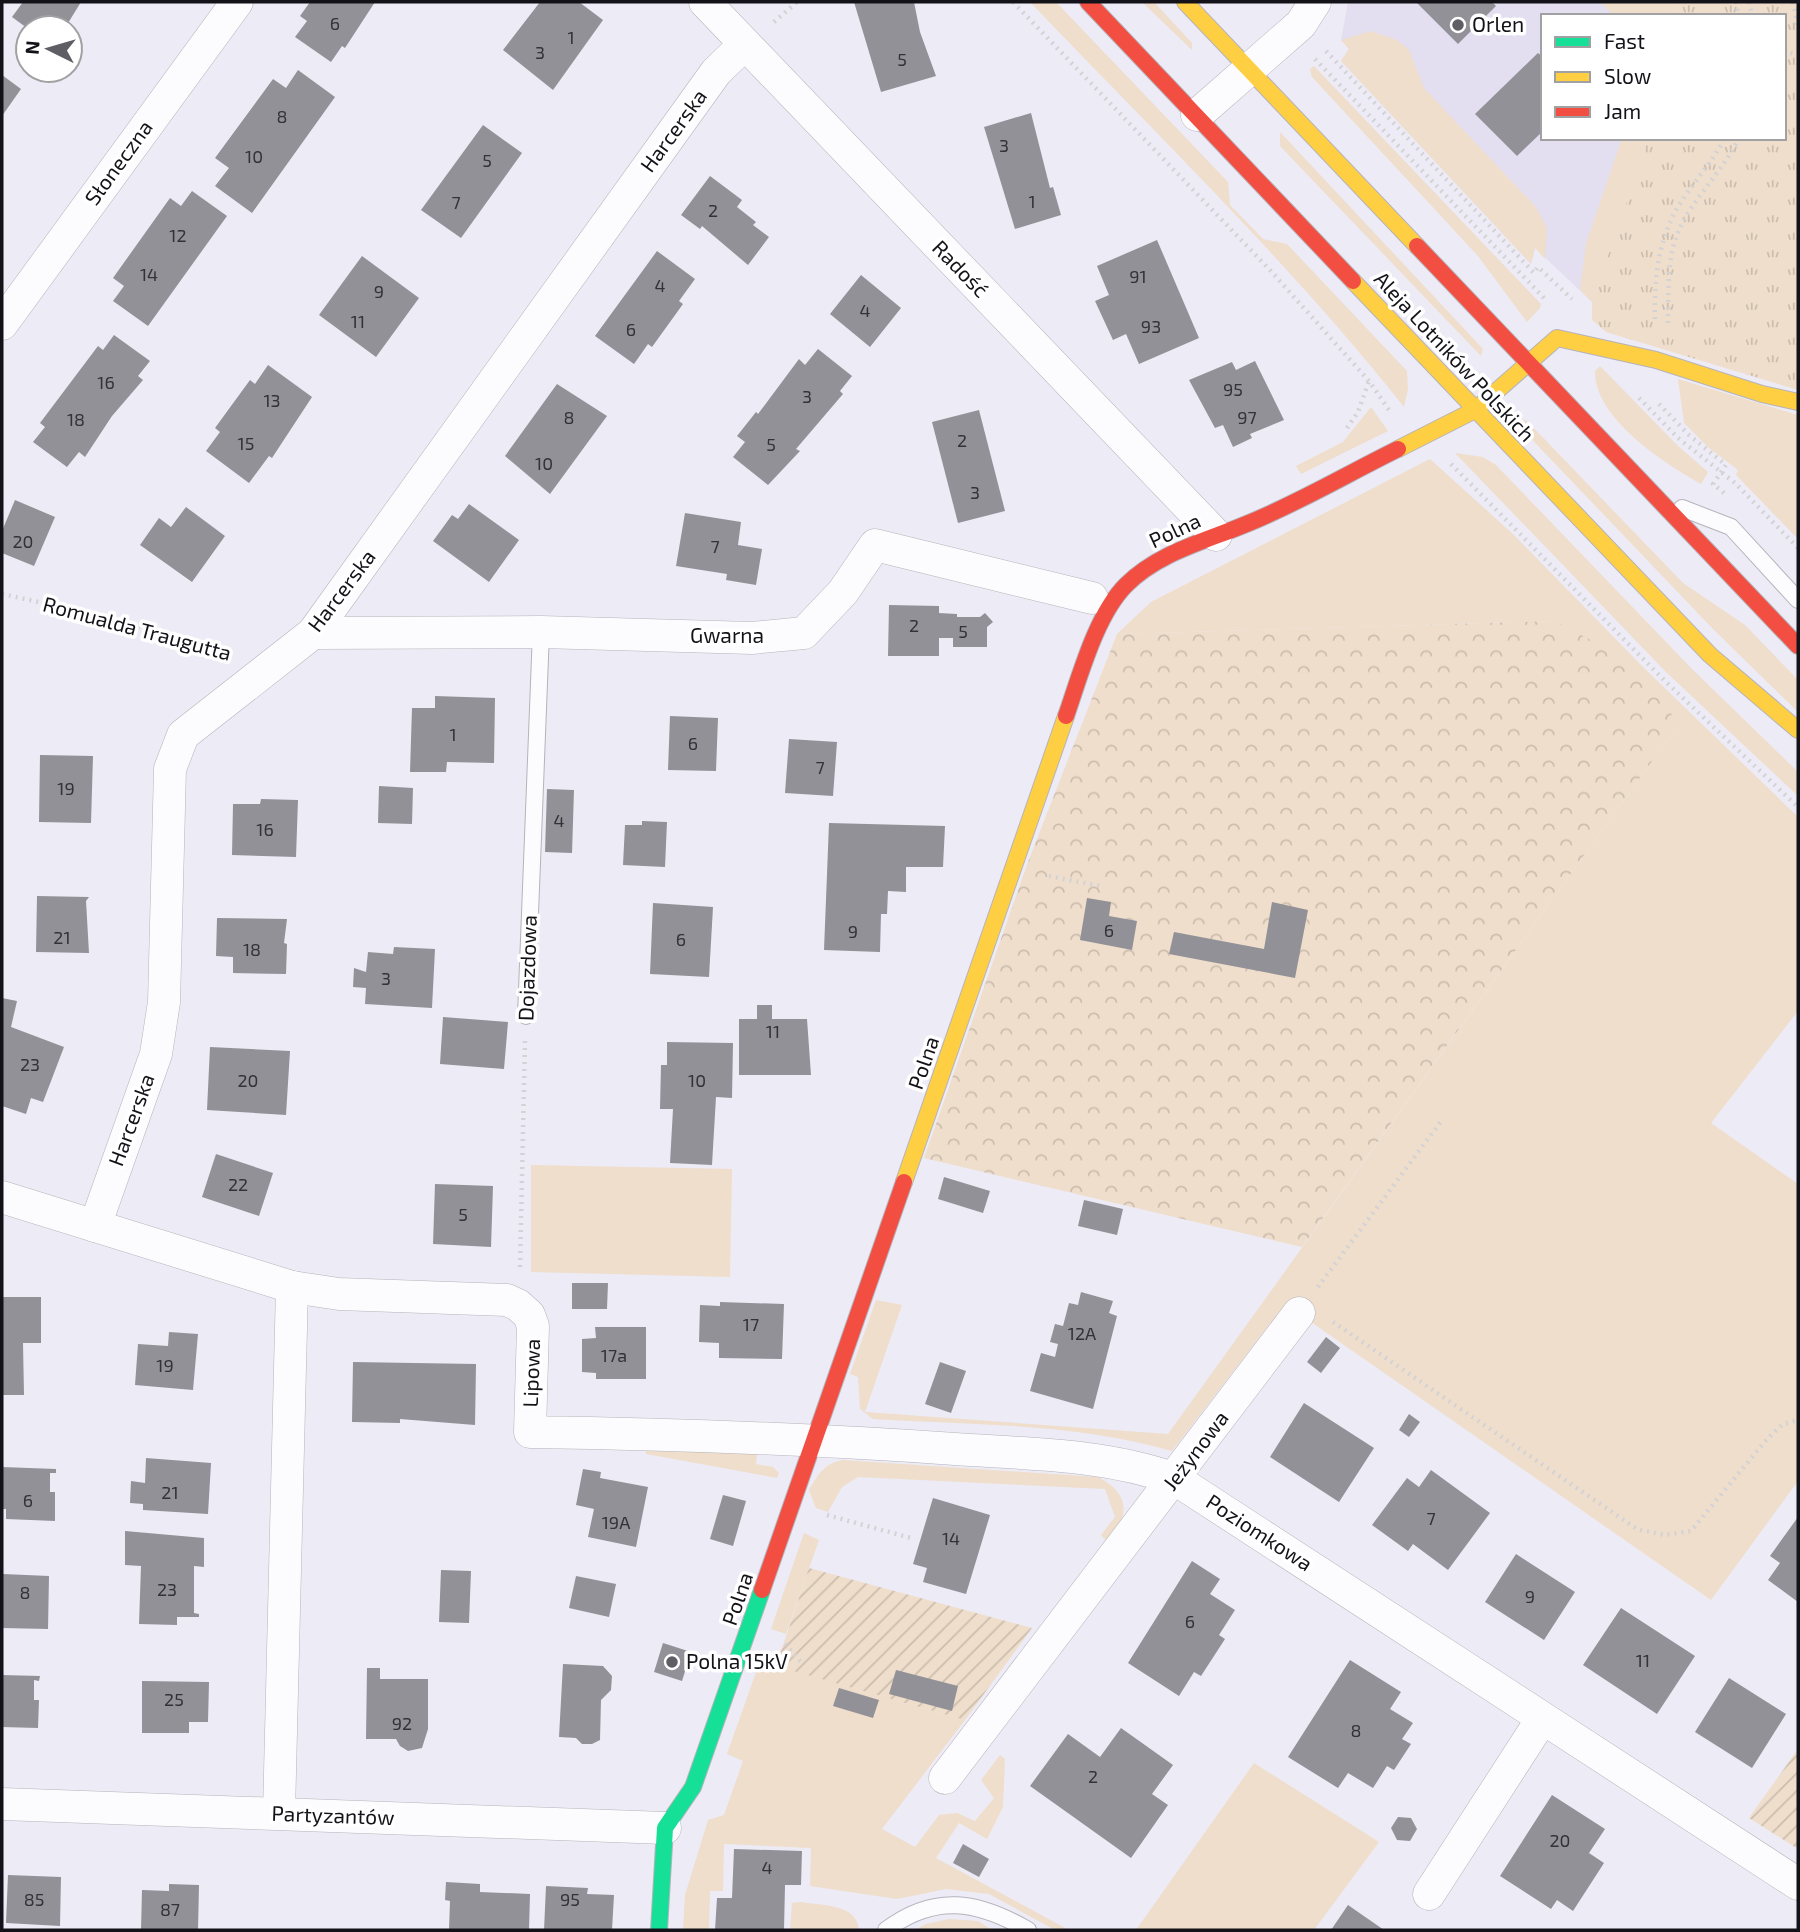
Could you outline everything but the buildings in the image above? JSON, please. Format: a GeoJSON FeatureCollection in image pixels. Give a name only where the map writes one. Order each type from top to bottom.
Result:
{"type":"FeatureCollection","features":[{"type":"Feature","properties":{"kind":"street","name":"Słoneczna"},"geometry":{"type":"LineString","coordinates":[[2,324],[237,2]]}},
{"type":"Feature","properties":{"kind":"street","name":"Radość"},"geometry":{"type":"LineString","coordinates":[[705,2],[1216,535]]}},
{"type":"Feature","properties":{"kind":"street","name":"Aleja Lotników Polskich"},"geometry":{"type":"LineString","coordinates":[[1088,2],[1710,656],[1798,730]]}},
{"type":"Feature","properties":{"kind":"street"},"geometry":{"type":"LineString","coordinates":[[1185,2],[1798,646]]}},
{"type":"Feature","properties":{"kind":"street"},"geometry":{"type":"LineString","coordinates":[[1197,115],[1302,20]]}},
{"type":"Feature","properties":{"kind":"street","name":"Harcerska"},"geometry":{"type":"LineString","coordinates":[[95,1226],[156,1054],[164,1002],[170,769],[174,751],[183,735],[313,633],[716,72],[745,44]]}},
{"type":"Feature","properties":{"kind":"street","name":"Polna"},"geometry":{"type":"LineString","coordinates":[[665,1828],[693,1787],[1075,690],[1107,608],[1126,585],[1154,564],[1190,544],[1245,525],[1475,410],[1557,338],[1586,343]]}},
{"type":"Feature","properties":{"kind":"street"},"geometry":{"type":"LineString","coordinates":[[1586,343],[1664,362],[1762,394],[1798,402]]}},
{"type":"Feature","properties":{"kind":"street","name":"Gwarna"},"geometry":{"type":"LineString","coordinates":[[313,633],[541,632],[752,638],[804,633],[843,592],[875,545],[1091,598]]}},
{"type":"Feature","properties":{"kind":"street"},"geometry":{"type":"LineString","coordinates":[[2,1197],[292,1287],[339,1294],[493,1299],[518,1305]]}},
{"type":"Feature","properties":{"kind":"street"},"geometry":{"type":"LineString","coordinates":[[279,1813],[292,1287]]}},
{"type":"Feature","properties":{"kind":"street","name":"Lipowa"},"geometry":{"type":"LineString","coordinates":[[518,1305],[529,1315],[533,1326],[530,1432],[814,1439]]}},
{"type":"Feature","properties":{"kind":"street","name":"Jeżynowa"},"geometry":{"type":"LineString","coordinates":[[945,1779],[1303,1309]]}},
{"type":"Feature","properties":{"kind":"street","name":"Poziomkowa"},"geometry":{"type":"LineString","coordinates":[[814,1439],[1124,1462],[1175,1479],[1798,1884]]}},
{"type":"Feature","properties":{"kind":"street"},"geometry":{"type":"LineString","coordinates":[[1429,1894],[1542,1719]]}},
{"type":"Feature","properties":{"kind":"street","name":"Partyzantów"},"geometry":{"type":"LineString","coordinates":[[2,1804],[665,1828]]}},
{"type":"Feature","properties":{"kind":"street"},"geometry":{"type":"LineString","coordinates":[[659,1930],[665,1828]]}},
{"type":"Feature","properties":{"kind":"lane"},"geometry":{"type":"LineString","coordinates":[[1656,498],[1731,527],[1798,600]]}},
{"type":"Feature","properties":{"kind":"lane","name":"Dojazdowa"},"geometry":{"type":"LineString","coordinates":[[526,1016],[541,632]]}},
{"type":"Feature","properties":{"kind":"lane"},"geometry":{"type":"LineString","coordinates":[[886,1930],[907,1914],[937,1905],[976,1906],[1028,1930]]}},
{"type":"Feature","properties":{"kind":"path"},"geometry":{"type":"LineString","coordinates":[[1013,2],[1269,269],[1369,381],[1382,403],[1463,474],[1664,680],[1798,807]]}},
{"type":"Feature","properties":{"kind":"path"},"geometry":{"type":"LineString","coordinates":[[1793,2],[1798,28]]}},
{"type":"Feature","properties":{"kind":"path"},"geometry":{"type":"LineString","coordinates":[[1302,20],[1534,273],[1538,267],[1573,300]]}},
{"type":"Feature","properties":{"kind":"path"},"geometry":{"type":"LineString","coordinates":[[1302,20],[1586,343]]}},
{"type":"Feature","properties":{"kind":"path"},"geometry":{"type":"LineString","coordinates":[[1677,421],[1664,362],[1654,295],[1659,253],[1679,206],[1724,140]]}},
{"type":"Feature","properties":{"kind":"path"},"geometry":{"type":"LineString","coordinates":[[1661,421],[1672,253],[1688,215],[1727,162],[1739,140]]}},
{"type":"Feature","properties":{"kind":"path"},"geometry":{"type":"LineString","coordinates":[[1633,391],[1700,457],[1735,483],[1798,548]]}},
{"type":"Feature","properties":{"kind":"path"},"geometry":{"type":"LineString","coordinates":[[1651,395],[1705,449]]}},
{"type":"Feature","properties":{"kind":"path","name":"Romualda Traugutta"},"geometry":{"type":"LineString","coordinates":[[2,594],[89,613],[271,666]]}},
{"type":"Feature","properties":{"kind":"path"},"geometry":{"type":"LineString","coordinates":[[1014,870],[1104,887]]}},
{"type":"Feature","properties":{"kind":"path","name":"Dojazdowa"},"geometry":{"type":"LineString","coordinates":[[518,1305],[526,1016]]}},
{"type":"Feature","properties":{"kind":"path"},"geometry":{"type":"LineString","coordinates":[[1442,1120],[1303,1309],[1637,1529],[1664,1535],[1691,1531],[1767,1439],[1783,1424],[1798,1420]]}},
{"type":"Feature","properties":{"kind":"path"},"geometry":{"type":"LineString","coordinates":[[792,1506],[911,1538]]}},
{"type":"Feature","properties":{"kind":"shaded area"},"geometry":{"type":"Polygon","coordinates":[[[1348,2],[1678,2],[1670,14],[1541,14],[1541,140],[1648,140],[1592,302],[1535,248],[1531,264],[1341,61],[1349,49],[1341,40],[1348,2]]]}},
{"type":"Feature","properties":{"kind":"green space"},"geometry":{"type":"Polygon","coordinates":[[[1030,2],[1056,2],[1228,182],[1230,205],[1263,239],[1287,244],[1407,371],[1408,389],[1404,407],[1269,250],[1030,2]]]}},
{"type":"Feature","properties":{"kind":"green space"},"geometry":{"type":"Polygon","coordinates":[[[1142,2],[1154,2],[1192,43],[1192,50],[1142,2]]]}},
{"type":"Feature","properties":{"kind":"green space"},"geometry":{"type":"Polygon","coordinates":[[[1601,2],[1678,2],[1670,14],[1612,14],[1601,2]]]}},
{"type":"Feature","properties":{"kind":"green space"},"geometry":{"type":"Polygon","coordinates":[[[1678,2],[1798,2],[1798,390],[1606,332],[1592,320],[1592,302],[1648,140],[1786,140],[1786,14],[1670,14],[1678,2]]]}},
{"type":"Feature","properties":{"kind":"green space"},"geometry":{"type":"Polygon","coordinates":[[[1371,31],[1397,40],[1409,50],[1424,88],[1536,207],[1547,228],[1545,259],[1535,248],[1531,264],[1341,61],[1349,49],[1341,40],[1371,31]]]}},
{"type":"Feature","properties":{"kind":"green space"},"geometry":{"type":"Polygon","coordinates":[[[1314,66],[1541,304],[1527,322],[1478,256],[1312,77],[1310,69],[1314,66]]]}},
{"type":"Feature","properties":{"kind":"green space"},"geometry":{"type":"Polygon","coordinates":[[[1280,132],[1483,349],[1481,356],[1280,146],[1280,132]]]}},
{"type":"Feature","properties":{"kind":"green space"},"geometry":{"type":"Polygon","coordinates":[[[1621,140],[1648,140],[1592,302],[1580,290],[1586,244],[1621,140]]]}},
{"type":"Feature","properties":{"kind":"green space"},"geometry":{"type":"Polygon","coordinates":[[[1600,366],[1678,446],[1708,472],[1701,484],[1651,451],[1618,422],[1606,406],[1598,388],[1595,371],[1600,366]]]}},
{"type":"Feature","properties":{"kind":"green space"},"geometry":{"type":"Polygon","coordinates":[[[1678,379],[1798,415],[1798,539],[1736,475],[1738,470],[1709,448],[1684,423],[1678,379]]]}},
{"type":"Feature","properties":{"kind":"green space"},"geometry":{"type":"Polygon","coordinates":[[[1371,407],[1388,431],[1301,474],[1296,466],[1343,442],[1371,407]]]}},
{"type":"Feature","properties":{"kind":"green space"},"geometry":{"type":"Polygon","coordinates":[[[1523,420],[1527,421],[1683,583],[1745,625],[1798,680],[1798,712],[1712,628],[1521,428],[1523,420]]]}},
{"type":"Feature","properties":{"kind":"green space"},"geometry":{"type":"Polygon","coordinates":[[[1455,453],[1483,457],[1496,465],[1692,669],[1798,772],[1798,796],[1666,672],[1455,453]]]}},
{"type":"Feature","properties":{"kind":"green space"},"geometry":{"type":"Polygon","coordinates":[[[1430,459],[1514,535],[1643,667],[1798,817],[1798,1011],[1711,1123],[1798,1184],[1798,1481],[1711,1600],[1285,1304],[1172,1451],[1062,1430],[873,1419],[860,1409],[858,1377],[850,1374],[876,1300],[902,1305],[865,1412],[1168,1434],[1678,725],[1554,621],[1117,634],[1151,602],[1430,459]]]}},
{"type":"Feature","properties":{"kind":"green space"},"geometry":{"type":"Polygon","coordinates":[[[1554,621],[1643,667],[1678,725],[1302,1247],[924,1158],[1028,862],[1117,634],[1554,621]]]}},
{"type":"Feature","properties":{"kind":"green space"},"geometry":{"type":"Polygon","coordinates":[[[531,1165],[732,1169],[730,1277],[531,1272],[531,1165]]]}},
{"type":"Feature","properties":{"kind":"green space"},"geometry":{"type":"Polygon","coordinates":[[[646,1449],[757,1454],[756,1464],[773,1467],[779,1473],[777,1478],[646,1454],[646,1449]]]}},
{"type":"Feature","properties":{"kind":"green space"},"geometry":{"type":"Polygon","coordinates":[[[843,1460],[1098,1477],[1117,1491],[1123,1506],[1123,1515],[1109,1544],[1101,1535],[1115,1517],[1105,1489],[858,1477],[842,1487],[828,1512],[816,1508],[809,1490],[823,1470],[843,1460]]]}},
{"type":"Feature","properties":{"kind":"green space"},"geometry":{"type":"Polygon","coordinates":[[[804,1533],[819,1540],[786,1634],[771,1629],[804,1533]]]}},
{"type":"Feature","properties":{"kind":"green space"},"geometry":{"type":"Polygon","coordinates":[[[809,1568],[1032,1628],[965,1720],[776,1666],[809,1568]]]}},
{"type":"Feature","properties":{"kind":"green space"},"geometry":{"type":"Polygon","coordinates":[[[760,1661],[965,1720],[882,1829],[915,1847],[939,1815],[957,1813],[975,1821],[994,1798],[981,1780],[1000,1755],[1005,1759],[1003,1807],[987,1839],[959,1823],[936,1858],[1069,1930],[1055,1930],[989,1894],[946,1889],[897,1899],[810,1886],[811,1848],[724,1844],[723,1891],[710,1891],[709,1930],[683,1930],[685,1895],[708,1820],[724,1815],[743,1761],[727,1754],[760,1661]]]}},
{"type":"Feature","properties":{"kind":"green space"},"geometry":{"type":"Polygon","coordinates":[[[1798,1749],[1798,1849],[1749,1818],[1798,1749]]]}},
{"type":"Feature","properties":{"kind":"green space"},"geometry":{"type":"Polygon","coordinates":[[[1254,1763],[1379,1842],[1314,1930],[1136,1930],[1254,1763]]]}},
{"type":"Feature","properties":{"kind":"green space"},"geometry":{"type":"Polygon","coordinates":[[[801,1902],[845,1910],[857,1921],[859,1930],[790,1930],[792,1903],[801,1902]]]}},
{"type":"Feature","properties":{"kind":"green space"},"geometry":{"type":"Polygon","coordinates":[[[949,1919],[978,1921],[992,1930],[915,1930],[926,1924],[949,1919]]]}},
{"type":"Feature","properties":{"kind":"traffic: fast"},"geometry":{"type":"LineString","coordinates":[[659,1930],[665,1828],[693,1787],[762,1590]]}},
{"type":"Feature","properties":{"kind":"traffic: slow"},"geometry":{"type":"LineString","coordinates":[[1185,2],[1417,246]]}},
{"type":"Feature","properties":{"kind":"traffic: slow"},"geometry":{"type":"LineString","coordinates":[[1353,281],[1710,655],[1798,730]]}},
{"type":"Feature","properties":{"kind":"traffic: slow"},"geometry":{"type":"LineString","coordinates":[[1398,449],[1475,410],[1557,338],[1656,360],[1762,394],[1798,402]]}},
{"type":"Feature","properties":{"kind":"traffic: slow"},"geometry":{"type":"LineString","coordinates":[[904,1182],[1066,716]]}},
{"type":"Feature","properties":{"kind":"traffic: jam"},"geometry":{"type":"LineString","coordinates":[[1088,2],[1353,281]]}},
{"type":"Feature","properties":{"kind":"traffic: jam"},"geometry":{"type":"LineString","coordinates":[[1417,246],[1798,646]]}},
{"type":"Feature","properties":{"kind":"traffic: jam"},"geometry":{"type":"LineString","coordinates":[[1066,716],[1090,647],[1106,612],[1126,585],[1139,574],[1167,556],[1283,508],[1398,449]]}},
{"type":"Feature","properties":{"kind":"traffic: jam"},"geometry":{"type":"LineString","coordinates":[[762,1590],[904,1182]]}},
{"type":"Feature","properties":{"kind":"place","name":"Orlen"},"geometry":{"type":"Point","coordinates":[1458,25]}},
{"type":"Feature","properties":{"kind":"place","name":"Polna 15kV"},"geometry":{"type":"Point","coordinates":[672,1662]}}]}
